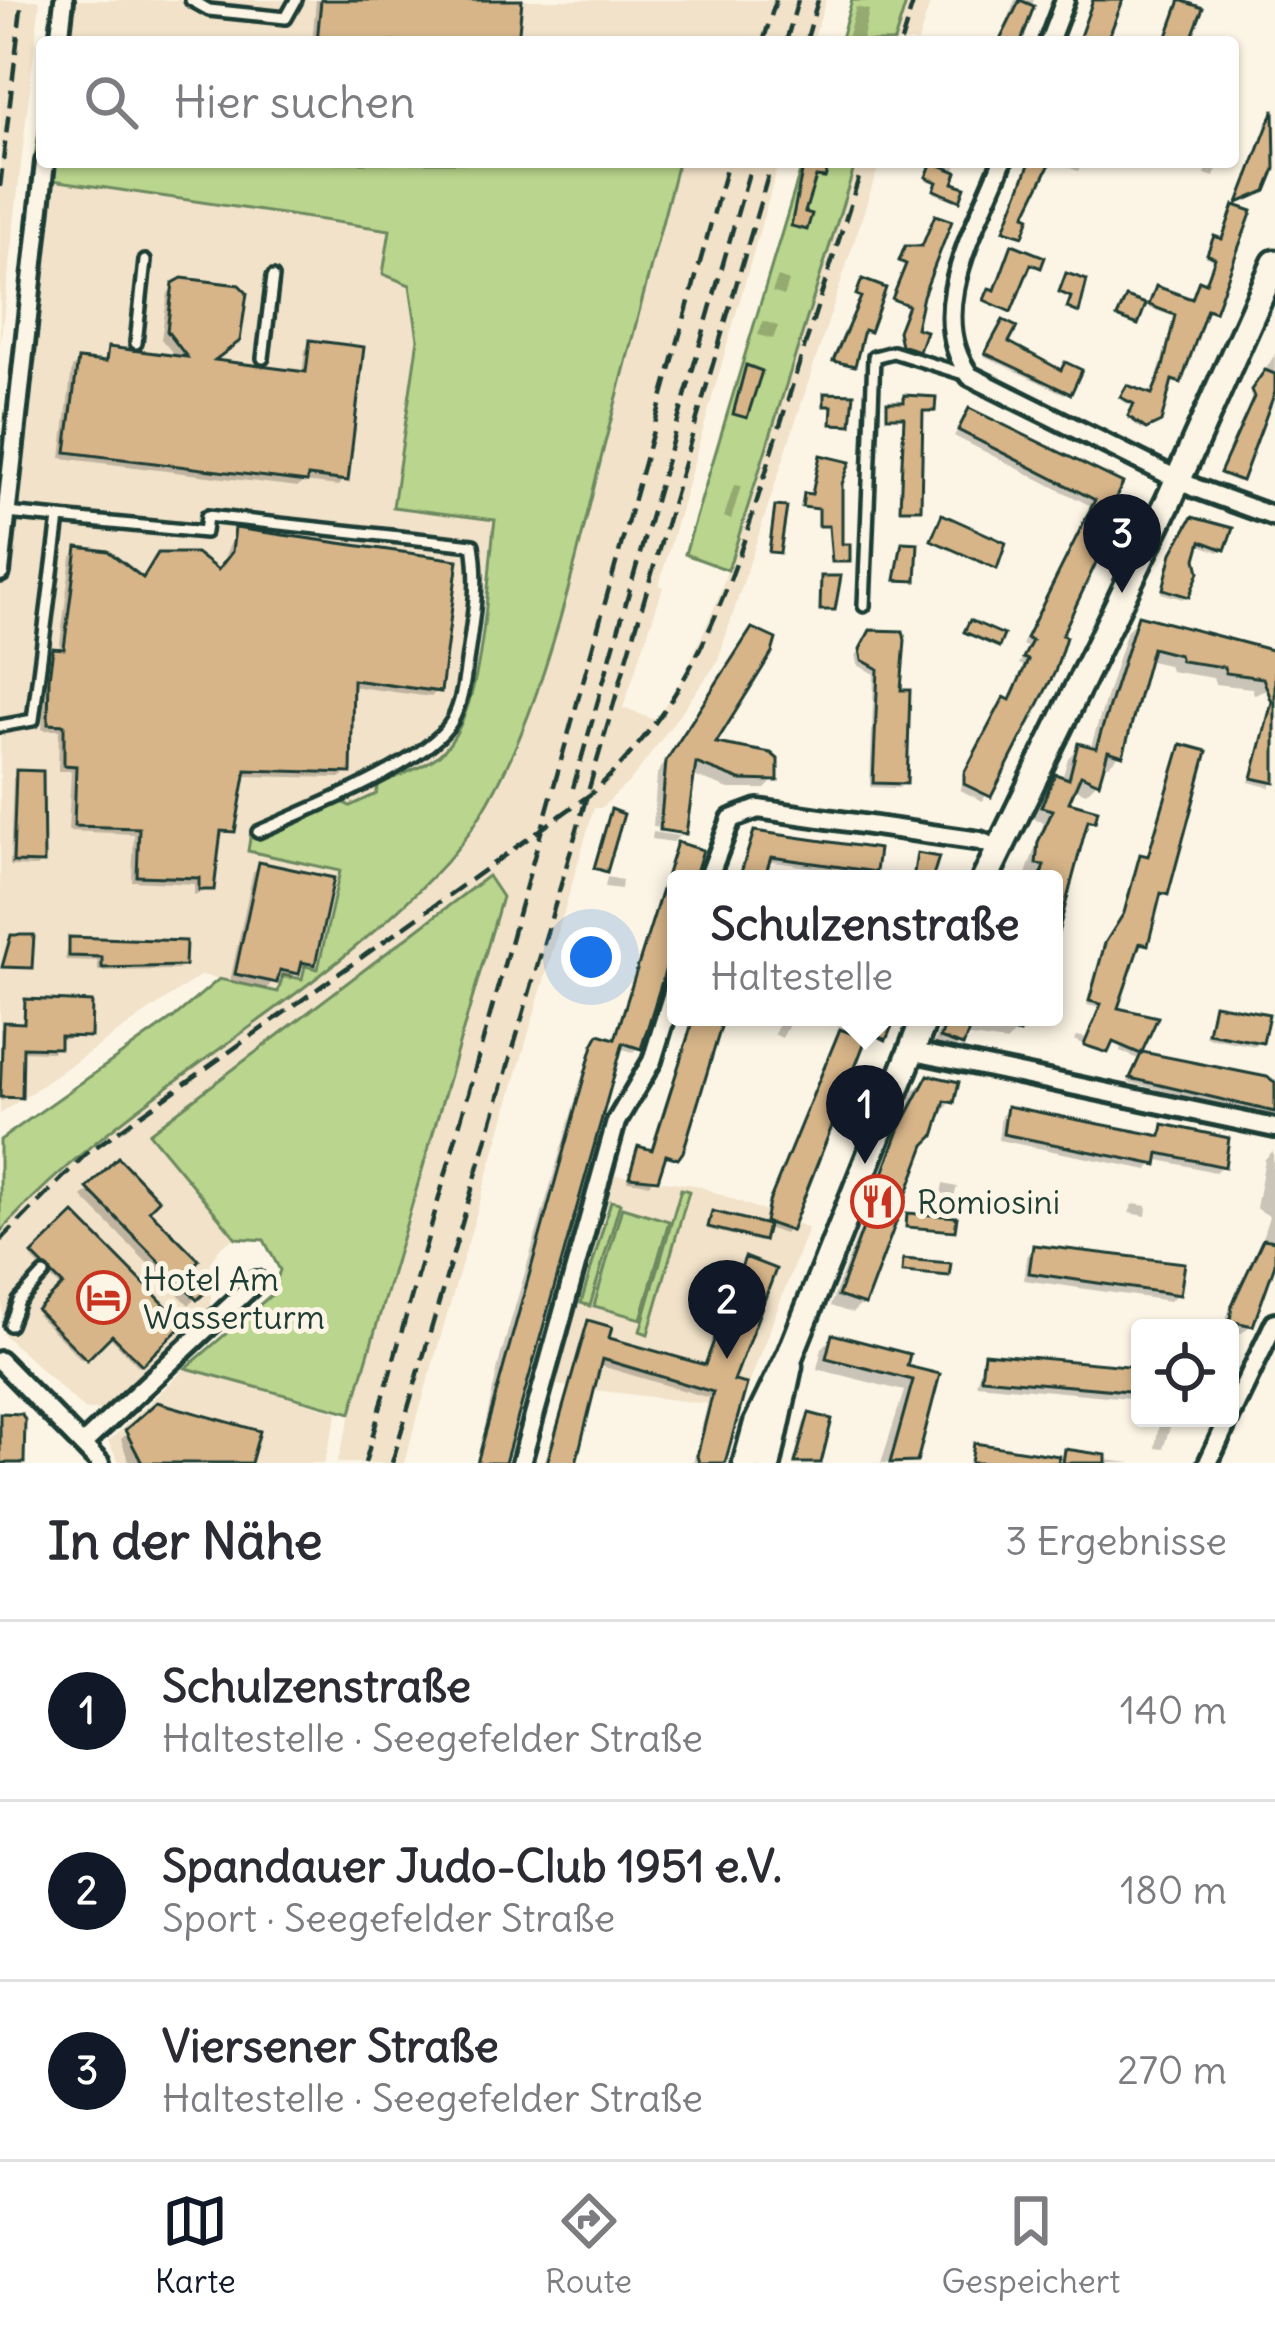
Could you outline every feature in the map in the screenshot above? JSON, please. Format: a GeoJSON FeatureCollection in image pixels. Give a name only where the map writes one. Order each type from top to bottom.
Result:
{"type":"FeatureCollection","features":[{"type":"Feature","properties":{"kind":"street"},"geometry":{"type":"LineString","coordinates":[[60,36],[64,0]]}},
{"type":"Feature","properties":{"kind":"street"},"geometry":{"type":"LineString","coordinates":[[1051,36],[1065,0]]}},
{"type":"Feature","properties":{"kind":"street"},"geometry":{"type":"LineString","coordinates":[[0,572],[44,168]]}},
{"type":"Feature","properties":{"kind":"street"},"geometry":{"type":"LineString","coordinates":[[1000,168],[954,285],[951,339],[970,376],[1195,488],[1275,517]]}},
{"type":"Feature","properties":{"kind":"street"},"geometry":{"type":"LineString","coordinates":[[990,870],[1275,263]]}},
{"type":"Feature","properties":{"kind":"street"},"geometry":{"type":"LineString","coordinates":[[711,870],[730,819],[758,809],[958,837],[999,848]]}},
{"type":"Feature","properties":{"kind":"street"},"geometry":{"type":"LineString","coordinates":[[520,1463],[616,1122],[652,1061],[667,1012]]}},
{"type":"Feature","properties":{"kind":"street"},"geometry":{"type":"LineString","coordinates":[[746,1463],[776,1375],[790,1355],[921,1026]]}},
{"type":"Feature","properties":{"kind":"street"},"geometry":{"type":"LineString","coordinates":[[910,1052],[1275,1128]]}},
{"type":"Feature","properties":{"kind":"street"},"geometry":{"type":"LineString","coordinates":[[84,1443],[256,1281]]}},
{"type":"Feature","properties":{"kind":"street"},"geometry":{"type":"LineString","coordinates":[[1239,1398],[1275,1322]]}},
{"type":"Feature","properties":{"kind":"street"},"geometry":{"type":"LineString","coordinates":[[768,1463],[789,1385],[790,1355]]}},
{"type":"Feature","properties":{"kind":"street"},"geometry":{"type":"LineString","coordinates":[[0,1361],[100,1463]]}},
{"type":"Feature","properties":{"kind":"street"},"geometry":{"type":"LineString","coordinates":[[1208,1463],[1225,1427]]}},
{"type":"Feature","properties":{"kind":"lane"},"geometry":{"type":"LineString","coordinates":[[190,0],[208,10],[286,18],[296,0]]}},
{"type":"Feature","properties":{"kind":"lane"},"geometry":{"type":"LineString","coordinates":[[136,343],[145,261]]}},
{"type":"Feature","properties":{"kind":"lane"},"geometry":{"type":"LineString","coordinates":[[263,358],[273,277]]}},
{"type":"Feature","properties":{"kind":"lane"},"geometry":{"type":"LineString","coordinates":[[864,606],[874,357],[892,352],[970,376]]}},
{"type":"Feature","properties":{"kind":"lane"},"geometry":{"type":"LineString","coordinates":[[6,513],[205,532],[207,516],[473,545],[472,628],[460,705],[449,726],[432,743],[358,787],[258,832]]}},
{"type":"Feature","properties":{"kind":"lane"},"geometry":{"type":"LineString","coordinates":[[0,727],[33,720],[59,518]]}},
{"type":"Feature","properties":{"kind":"lane"},"geometry":{"type":"LineString","coordinates":[[10,1324],[19,1301],[44,1274]]}},
{"type":"Feature","properties":{"kind":"shaded area"},"geometry":{"type":"Polygon","coordinates":[[[0,0],[40,0],[0,346],[0,0]]]}},
{"type":"Feature","properties":{"kind":"shaded area"},"geometry":{"type":"Polygon","coordinates":[[[56,0],[826,0],[815,36],[52,36],[56,0]]]}},
{"type":"Feature","properties":{"kind":"shaded area"},"geometry":{"type":"Polygon","coordinates":[[[908,0],[931,0],[920,36],[897,36],[908,0]]]}},
{"type":"Feature","properties":{"kind":"shaded area"},"geometry":{"type":"Polygon","coordinates":[[[676,168],[777,168],[659,585],[663,587],[623,708],[655,720],[683,678],[718,599],[855,168],[878,168],[717,663],[633,778],[601,808],[594,808],[404,1463],[337,1463],[501,898],[489,876],[150,1132],[236,1238],[221,1246],[211,1262],[211,1313],[101,1410],[85,1410],[3,1334],[0,1232],[57,1169],[364,941],[448,860],[518,737],[574,572],[676,168]]]}},
{"type":"Feature","properties":{"kind":"shaded area"},"geometry":{"type":"Polygon","coordinates":[[[32,177],[390,230],[410,284],[418,339],[393,507],[495,519],[469,706],[448,745],[437,757],[379,784],[376,794],[248,851],[340,871],[318,969],[279,992],[201,975],[0,1114],[0,483],[32,177]]]}},
{"type":"Feature","properties":{"kind":"shaded area"},"geometry":{"type":"Polygon","coordinates":[[[615,1175],[696,1185],[808,1228],[740,1408],[555,1385],[615,1175]]]}},
{"type":"Feature","properties":{"kind":"shaded area"},"geometry":{"type":"Polygon","coordinates":[[[186,1368],[338,1412],[324,1463],[120,1463],[108,1442],[186,1368]]]}},
{"type":"Feature","properties":{"kind":"green space"},"geometry":{"type":"Polygon","coordinates":[[[852,0],[907,0],[896,36],[842,36],[852,0]]]}},
{"type":"Feature","properties":{"kind":"green space"},"geometry":{"type":"Polygon","coordinates":[[[36,151],[36,168],[676,168],[546,664],[503,774],[476,822],[445,863],[394,914],[282,1004],[107,1133],[0,1232],[0,1140],[173,1018],[219,979],[278,992],[283,975],[302,979],[305,966],[318,969],[340,871],[248,851],[251,832],[338,800],[350,806],[376,794],[379,784],[433,760],[455,736],[475,679],[495,520],[393,507],[418,339],[410,285],[383,274],[390,230],[32,177],[36,151]]]}},
{"type":"Feature","properties":{"kind":"green space"},"geometry":{"type":"Polygon","coordinates":[[[801,168],[854,168],[728,570],[685,554],[801,168]]]}},
{"type":"Feature","properties":{"kind":"green space"},"geometry":{"type":"Polygon","coordinates":[[[488,876],[502,897],[351,1413],[186,1368],[271,1295],[280,1270],[264,1240],[236,1238],[149,1133],[488,876]]]}},
{"type":"Feature","properties":{"kind":"green space"},"geometry":{"type":"Polygon","coordinates":[[[681,1189],[689,1191],[648,1334],[640,1331],[681,1189]]]}},
{"type":"Feature","properties":{"kind":"green space"},"geometry":{"type":"Polygon","coordinates":[[[611,1201],[620,1203],[590,1306],[581,1303],[611,1201]]]}},
{"type":"Feature","properties":{"kind":"green space"},"geometry":{"type":"Polygon","coordinates":[[[622,1207],[669,1221],[641,1319],[594,1306],[622,1207]]]}},
{"type":"Feature","properties":{"kind":"building"},"geometry":{"type":"Polygon","coordinates":[[[321,0],[522,0],[519,36],[318,36],[321,0]]]}},
{"type":"Feature","properties":{"kind":"building"},"geometry":{"type":"Polygon","coordinates":[[[1020,0],[1034,6],[1023,36],[1002,36],[1020,0]]]}},
{"type":"Feature","properties":{"kind":"building"},"geometry":{"type":"Polygon","coordinates":[[[1093,0],[1123,0],[1109,36],[1080,36],[1093,0]]]}},
{"type":"Feature","properties":{"kind":"building"},"geometry":{"type":"Polygon","coordinates":[[[1180,0],[1203,8],[1192,36],[1167,36],[1180,0]]]}},
{"type":"Feature","properties":{"kind":"building"},"geometry":{"type":"Polygon","coordinates":[[[1274,109],[1275,169],[1266,191],[1238,203],[1274,109]]]}},
{"type":"Feature","properties":{"kind":"building"},"geometry":{"type":"Polygon","coordinates":[[[793,168],[828,168],[825,178],[816,177],[805,212],[812,214],[807,230],[791,226],[802,172],[793,168]]]}},
{"type":"Feature","properties":{"kind":"building"},"geometry":{"type":"Polygon","coordinates":[[[930,168],[957,172],[953,183],[965,187],[960,201],[934,190],[937,182],[926,177],[930,168]]]}},
{"type":"Feature","properties":{"kind":"building"},"geometry":{"type":"Polygon","coordinates":[[[1028,168],[1048,168],[1025,215],[1030,217],[1023,236],[1004,230],[1028,168]]]}},
{"type":"Feature","properties":{"kind":"building"},"geometry":{"type":"Polygon","coordinates":[[[1234,205],[1252,211],[1215,312],[1207,309],[1181,383],[1172,380],[1161,422],[1146,429],[1128,416],[1134,404],[1120,397],[1127,385],[1152,394],[1163,367],[1175,315],[1149,305],[1156,286],[1192,299],[1199,280],[1206,283],[1215,258],[1207,254],[1214,236],[1222,239],[1234,205]]]}},
{"type":"Feature","properties":{"kind":"building"},"geometry":{"type":"Polygon","coordinates":[[[935,215],[952,221],[923,296],[916,328],[926,331],[919,351],[901,345],[898,331],[908,305],[892,299],[906,264],[899,261],[905,246],[922,246],[935,215]]]}},
{"type":"Feature","properties":{"kind":"building"},"geometry":{"type":"Polygon","coordinates":[[[1012,244],[1045,257],[1041,268],[1031,264],[1011,312],[984,300],[989,288],[995,290],[1012,244]]]}},
{"type":"Feature","properties":{"kind":"building"},"geometry":{"type":"Polygon","coordinates":[[[1066,273],[1087,280],[1079,313],[1067,308],[1071,297],[1059,292],[1066,273]]]}},
{"type":"Feature","properties":{"kind":"building"},"geometry":{"type":"Polygon","coordinates":[[[182,278],[239,285],[247,293],[240,341],[215,360],[306,372],[310,340],[364,347],[348,481],[308,476],[307,482],[66,452],[78,359],[106,362],[108,347],[187,357],[167,331],[173,283],[182,278]]]}},
{"type":"Feature","properties":{"kind":"building"},"geometry":{"type":"Polygon","coordinates":[[[862,279],[886,288],[870,332],[864,330],[855,366],[833,361],[861,297],[856,295],[862,279]]]}},
{"type":"Feature","properties":{"kind":"building"},"geometry":{"type":"Polygon","coordinates":[[[1126,297],[1146,304],[1138,325],[1117,317],[1126,297]]]}},
{"type":"Feature","properties":{"kind":"building"},"geometry":{"type":"Polygon","coordinates":[[[1003,320],[1017,327],[1009,342],[1061,370],[1065,362],[1082,370],[1071,394],[985,353],[1003,320]]]}},
{"type":"Feature","properties":{"kind":"building"},"geometry":{"type":"Polygon","coordinates":[[[746,365],[762,371],[747,418],[733,414],[746,365]]]}},
{"type":"Feature","properties":{"kind":"building"},"geometry":{"type":"Polygon","coordinates":[[[1265,370],[1275,374],[1275,392],[1242,481],[1220,473],[1254,397],[1251,390],[1265,370]]]}},
{"type":"Feature","properties":{"kind":"building"},"geometry":{"type":"Polygon","coordinates":[[[824,393],[854,394],[851,425],[831,424],[832,406],[824,406],[824,393]]]}},
{"type":"Feature","properties":{"kind":"building"},"geometry":{"type":"Polygon","coordinates":[[[904,395],[936,397],[935,411],[923,411],[921,509],[900,509],[904,417],[887,417],[887,402],[904,402],[904,395]]]}},
{"type":"Feature","properties":{"kind":"building"},"geometry":{"type":"Polygon","coordinates":[[[969,408],[1123,483],[1108,514],[1117,518],[1062,635],[1066,637],[1055,672],[991,797],[964,784],[964,773],[1004,697],[1010,700],[1028,660],[1023,658],[1032,641],[1026,638],[1095,500],[958,430],[969,408]]]}},
{"type":"Feature","properties":{"kind":"building"},"geometry":{"type":"Polygon","coordinates":[[[820,455],[850,462],[842,484],[842,544],[850,544],[850,562],[832,562],[829,526],[819,526],[819,509],[802,507],[804,493],[812,494],[820,455]]]}},
{"type":"Feature","properties":{"kind":"building"},"geometry":{"type":"Polygon","coordinates":[[[775,506],[787,507],[780,553],[769,552],[775,506]]]}},
{"type":"Feature","properties":{"kind":"building"},"geometry":{"type":"Polygon","coordinates":[[[942,514],[1006,543],[997,569],[931,540],[942,514]]]}},
{"type":"Feature","properties":{"kind":"building"},"geometry":{"type":"Polygon","coordinates":[[[1192,517],[1233,528],[1225,550],[1201,541],[1196,559],[1199,572],[1189,597],[1163,589],[1172,553],[1192,517]]]}},
{"type":"Feature","properties":{"kind":"building"},"geometry":{"type":"Polygon","coordinates":[[[235,528],[458,560],[441,692],[353,680],[351,773],[246,770],[235,832],[221,831],[214,890],[199,890],[199,878],[137,876],[139,828],[74,826],[76,766],[64,765],[64,725],[48,724],[49,678],[53,648],[64,649],[77,547],[108,551],[143,578],[158,553],[196,553],[218,570],[232,552],[235,528]]]}},
{"type":"Feature","properties":{"kind":"building"},"geometry":{"type":"Polygon","coordinates":[[[902,542],[918,543],[916,581],[895,580],[902,542]]]}},
{"type":"Feature","properties":{"kind":"building"},"geometry":{"type":"Polygon","coordinates":[[[821,576],[841,576],[835,610],[820,610],[821,576]]]}},
{"type":"Feature","properties":{"kind":"building"},"geometry":{"type":"Polygon","coordinates":[[[1138,615],[1275,651],[1275,783],[1252,778],[1272,702],[1263,678],[1181,661],[1179,655],[1152,648],[1123,756],[1108,751],[1099,783],[1081,775],[1069,802],[1098,810],[1095,822],[1088,820],[1063,914],[1063,870],[1043,870],[1044,865],[1036,864],[1038,842],[1053,810],[1041,807],[1055,774],[1069,779],[1078,743],[1096,748],[1138,615]]]}},
{"type":"Feature","properties":{"kind":"building"},"geometry":{"type":"Polygon","coordinates":[[[970,620],[1004,635],[999,647],[964,632],[970,620]]]}},
{"type":"Feature","properties":{"kind":"building"},"geometry":{"type":"Polygon","coordinates":[[[752,628],[776,639],[772,653],[716,743],[771,753],[778,759],[778,781],[740,780],[696,763],[686,834],[660,830],[666,761],[752,628]]]}},
{"type":"Feature","properties":{"kind":"building"},"geometry":{"type":"Polygon","coordinates":[[[870,630],[903,631],[901,690],[910,690],[907,784],[873,783],[878,669],[862,660],[860,649],[870,630]]]}},
{"type":"Feature","properties":{"kind":"building"},"geometry":{"type":"Polygon","coordinates":[[[1181,744],[1207,751],[1168,895],[1161,893],[1148,945],[1140,943],[1118,1008],[1158,1017],[1142,1052],[1275,1082],[1275,1112],[1130,1078],[1141,1054],[1113,1042],[1108,1053],[1084,1045],[1101,1004],[1089,1001],[1105,943],[1124,913],[1140,854],[1148,856],[1181,744]]]}},
{"type":"Feature","properties":{"kind":"building"},"geometry":{"type":"Polygon","coordinates":[[[16,770],[43,771],[44,863],[13,862],[16,770]]]}},
{"type":"Feature","properties":{"kind":"building"},"geometry":{"type":"Polygon","coordinates":[[[611,809],[624,814],[607,872],[594,868],[611,809]]]}},
{"type":"Feature","properties":{"kind":"building"},"geometry":{"type":"Polygon","coordinates":[[[754,831],[879,849],[876,870],[771,857],[767,870],[742,870],[754,831]]]}},
{"type":"Feature","properties":{"kind":"building"},"geometry":{"type":"Polygon","coordinates":[[[677,842],[703,850],[697,870],[668,870],[677,842]]]}},
{"type":"Feature","properties":{"kind":"building"},"geometry":{"type":"Polygon","coordinates":[[[917,853],[939,857],[935,870],[914,870],[917,853]]]}},
{"type":"Feature","properties":{"kind":"building"},"geometry":{"type":"Polygon","coordinates":[[[259,862],[334,878],[315,965],[302,962],[299,974],[280,970],[277,983],[235,974],[259,862]]]}},
{"type":"Feature","properties":{"kind":"building"},"geometry":{"type":"Polygon","coordinates":[[[667,874],[667,965],[641,1049],[623,1043],[505,1463],[477,1463],[593,1045],[599,1034],[615,1039],[667,874]]]}},
{"type":"Feature","properties":{"kind":"building"},"geometry":{"type":"Polygon","coordinates":[[[11,935],[34,935],[32,968],[2,967],[11,935]]]}},
{"type":"Feature","properties":{"kind":"building"},"geometry":{"type":"Polygon","coordinates":[[[69,937],[186,941],[185,966],[102,968],[102,957],[69,956],[69,937]]]}},
{"type":"Feature","properties":{"kind":"building"},"geometry":{"type":"Polygon","coordinates":[[[25,999],[92,1002],[91,1037],[60,1036],[60,1048],[23,1047],[22,1098],[0,1097],[3,1022],[24,1023],[25,999]]]}},
{"type":"Feature","properties":{"kind":"building"},"geometry":{"type":"Polygon","coordinates":[[[1214,1004],[1269,1014],[1263,1043],[1208,1033],[1214,1004]]]}},
{"type":"Feature","properties":{"kind":"building"},"geometry":{"type":"Polygon","coordinates":[[[691,1026],[721,1026],[683,1152],[678,1159],[666,1155],[658,1180],[629,1177],[638,1146],[652,1150],[691,1026]]]}},
{"type":"Feature","properties":{"kind":"building"},"geometry":{"type":"Polygon","coordinates":[[[867,1026],[892,1026],[886,1040],[865,1031],[867,1026]]]}},
{"type":"Feature","properties":{"kind":"building"},"geometry":{"type":"Polygon","coordinates":[[[945,1026],[971,1026],[963,1046],[940,1038],[945,1026]]]}},
{"type":"Feature","properties":{"kind":"building"},"geometry":{"type":"Polygon","coordinates":[[[986,1026],[1021,1026],[1020,1033],[986,1026]]]}},
{"type":"Feature","properties":{"kind":"building"},"geometry":{"type":"Polygon","coordinates":[[[840,1029],[866,1039],[791,1231],[765,1222],[769,1202],[840,1029]]]}},
{"type":"Feature","properties":{"kind":"building"},"geometry":{"type":"Polygon","coordinates":[[[928,1075],[959,1082],[954,1103],[945,1101],[934,1136],[925,1145],[865,1305],[838,1296],[899,1130],[928,1075]]]}},
{"type":"Feature","properties":{"kind":"building"},"geometry":{"type":"Polygon","coordinates":[[[1007,1106],[1161,1136],[1163,1124],[1229,1138],[1225,1167],[1159,1153],[1157,1165],[1003,1134],[1007,1106]]]}},
{"type":"Feature","properties":{"kind":"building"},"geometry":{"type":"Polygon","coordinates":[[[118,1157],[159,1200],[149,1210],[199,1260],[190,1269],[209,1289],[197,1300],[87,1188],[118,1157]]]}},
{"type":"Feature","properties":{"kind":"building"},"geometry":{"type":"Polygon","coordinates":[[[712,1211],[768,1225],[764,1241],[708,1227],[712,1211]]]}},
{"type":"Feature","properties":{"kind":"building","name":"Hotel Am Wasserturm"},"geometry":{"type":"Polygon","coordinates":[[[74,1213],[184,1324],[142,1365],[112,1335],[87,1360],[37,1310],[63,1285],[32,1254],[74,1213]]]}},
{"type":"Feature","properties":{"kind":"building"},"geometry":{"type":"Polygon","coordinates":[[[907,1213],[957,1217],[955,1231],[906,1227],[907,1213]]]}},
{"type":"Feature","properties":{"kind":"building"},"geometry":{"type":"Polygon","coordinates":[[[1263,1239],[1275,1241],[1275,1264],[1253,1326],[1230,1319],[1232,1305],[1263,1239]]]}},
{"type":"Feature","properties":{"kind":"building"},"geometry":{"type":"Polygon","coordinates":[[[1033,1245],[1185,1263],[1180,1295],[1029,1273],[1033,1245]]]}},
{"type":"Feature","properties":{"kind":"building"},"geometry":{"type":"Polygon","coordinates":[[[745,1257],[776,1269],[734,1381],[747,1384],[725,1463],[699,1463],[697,1456],[713,1392],[602,1359],[576,1463],[547,1463],[588,1320],[612,1327],[609,1338],[705,1365],[745,1257]]]}},
{"type":"Feature","properties":{"kind":"building"},"geometry":{"type":"Polygon","coordinates":[[[903,1259],[951,1263],[949,1276],[902,1272],[903,1259]]]}},
{"type":"Feature","properties":{"kind":"building"},"geometry":{"type":"Polygon","coordinates":[[[832,1334],[910,1354],[907,1366],[940,1374],[917,1462],[890,1463],[913,1380],[826,1358],[832,1334]]]}},
{"type":"Feature","properties":{"kind":"building"},"geometry":{"type":"Polygon","coordinates":[[[984,1353],[1131,1366],[1131,1391],[981,1378],[984,1353]]]}},
{"type":"Feature","properties":{"kind":"building"},"geometry":{"type":"Polygon","coordinates":[[[157,1402],[260,1431],[251,1463],[142,1463],[125,1430],[157,1402]]]}},
{"type":"Feature","properties":{"kind":"building"},"geometry":{"type":"Polygon","coordinates":[[[0,1413],[22,1414],[25,1420],[24,1463],[0,1463],[0,1413]]]}},
{"type":"Feature","properties":{"kind":"building"},"geometry":{"type":"Polygon","coordinates":[[[809,1413],[832,1419],[821,1463],[795,1463],[809,1413]]]}},
{"type":"Feature","properties":{"kind":"building"},"geometry":{"type":"Polygon","coordinates":[[[974,1443],[1059,1456],[1058,1463],[971,1463],[974,1443]]]}},
{"type":"Feature","properties":{"kind":"building"},"geometry":{"type":"Polygon","coordinates":[[[1065,1449],[1106,1455],[1106,1463],[1063,1463],[1065,1449]]]}},
{"type":"Feature","properties":{"kind":"railway"},"geometry":{"type":"LineString","coordinates":[[0,187],[22,0]]}},
{"type":"Feature","properties":{"kind":"railway"},"geometry":{"type":"LineString","coordinates":[[765,36],[776,0]]}},
{"type":"Feature","properties":{"kind":"railway"},"geometry":{"type":"LineString","coordinates":[[788,36],[798,0]]}},
{"type":"Feature","properties":{"kind":"railway"},"geometry":{"type":"LineString","coordinates":[[808,36],[818,0]]}},
{"type":"Feature","properties":{"kind":"railway"},"geometry":{"type":"LineString","coordinates":[[903,36],[914,0]]}},
{"type":"Feature","properties":{"kind":"railway"},"geometry":{"type":"LineString","coordinates":[[365,1463],[726,168]]}},
{"type":"Feature","properties":{"kind":"railway"},"geometry":{"type":"LineString","coordinates":[[573,788],[750,168]]}},
{"type":"Feature","properties":{"kind":"railway"},"geometry":{"type":"LineString","coordinates":[[392,1463],[770,168]]}},
{"type":"Feature","properties":{"kind":"railway"},"geometry":{"type":"LineString","coordinates":[[0,1241],[86,1154],[592,793],[632,751],[666,708],[693,662],[736,565],[862,168]]}},
{"type":"Feature","properties":{"kind":"place","name":"Viersener Straße"},"geometry":{"type":"Point","coordinates":[1122,593]}},
{"type":"Feature","properties":{"kind":"place","name":"Schulzenstraße"},"geometry":{"type":"Point","coordinates":[865,1164]}},
{"type":"Feature","properties":{"kind":"place","name":"Romiosini"},"geometry":{"type":"Point","coordinates":[878,1202]}},
{"type":"Feature","properties":{"kind":"place","name":"Hotel Am Wasserturm"},"geometry":{"type":"Point","coordinates":[104,1298]}},
{"type":"Feature","properties":{"kind":"place","name":"Spandauer Judo-Club 1951 e.V."},"geometry":{"type":"Point","coordinates":[727,1359]}}]}
